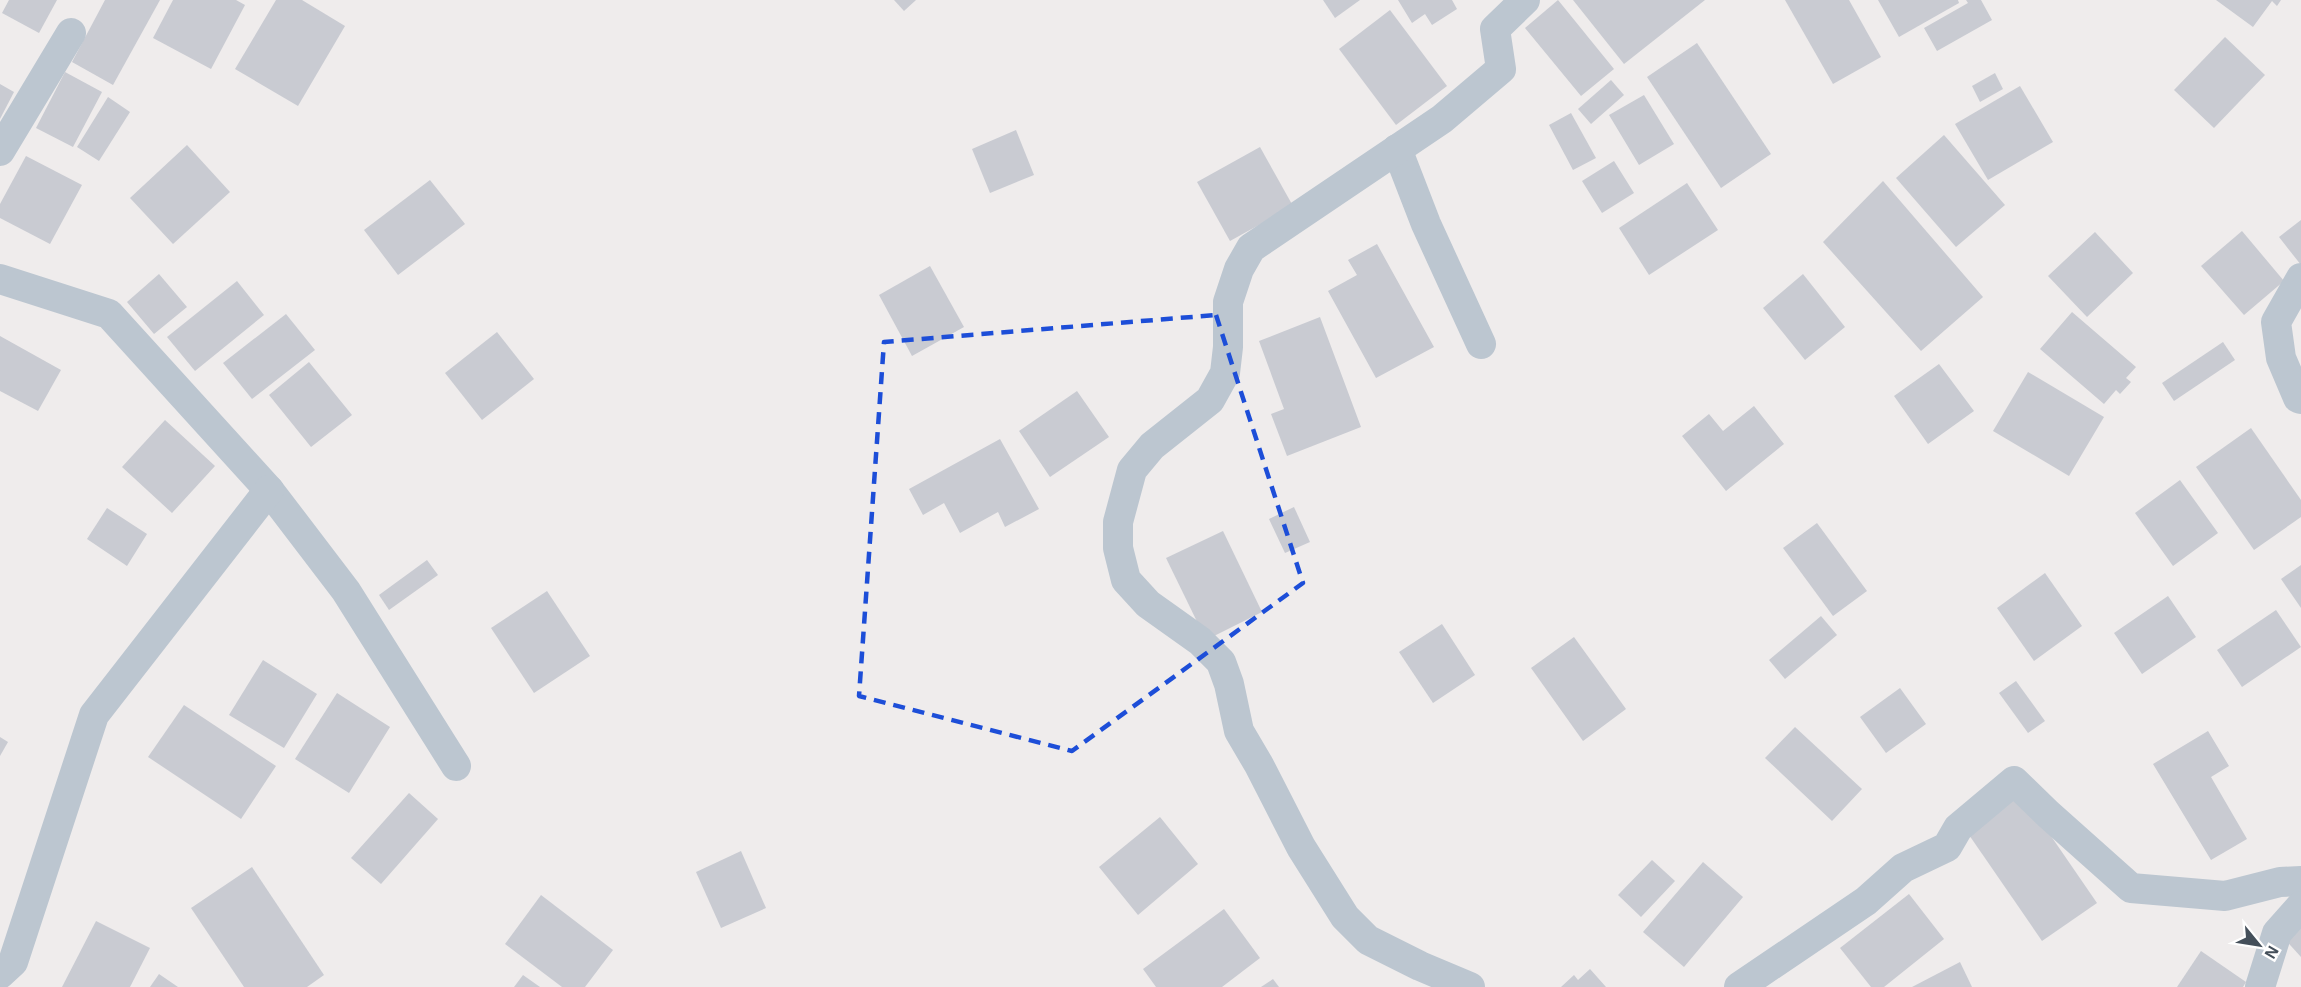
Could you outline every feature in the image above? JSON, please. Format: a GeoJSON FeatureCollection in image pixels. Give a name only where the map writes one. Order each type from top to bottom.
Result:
{"type":"FeatureCollection","features":[{"type":"Feature","properties":{"kind":"street"},"geometry":{"type":"LineString","coordinates":[[1470,987],[1420,966],[1368,940],[1345,917],[1300,847],[1259,765],[1239,731],[1221,662],[1200,641],[1148,604],[1126,580],[1118,548],[1118,522],[1132,470],[1152,447],[1210,400],[1225,373],[1228,347],[1228,302],[1239,269],[1251,248],[1442,119],[1500,69],[1495,29],[1525,0]]}},
{"type":"Feature","properties":{"kind":"street"},"geometry":{"type":"LineString","coordinates":[[0,151],[70,33]]}},
{"type":"Feature","properties":{"kind":"street"},"geometry":{"type":"LineString","coordinates":[[1397,149],[1426,225],[1481,344]]}},
{"type":"Feature","properties":{"kind":"street"},"geometry":{"type":"LineString","coordinates":[[2301,278],[2276,322],[2281,358],[2298,398],[2301,399]]}},
{"type":"Feature","properties":{"kind":"street"},"geometry":{"type":"LineString","coordinates":[[0,279],[109,314],[269,490],[346,591],[456,766]]}},
{"type":"Feature","properties":{"kind":"street"},"geometry":{"type":"LineString","coordinates":[[0,974],[14,962],[94,715],[269,490]]}},
{"type":"Feature","properties":{"kind":"street"},"geometry":{"type":"LineString","coordinates":[[1739,987],[1866,901],[1903,868],[1947,847],[1958,828],[2014,781],[2131,888],[2224,896],[2280,882],[2301,881]]}},
{"type":"Feature","properties":{"kind":"street"},"geometry":{"type":"LineString","coordinates":[[2260,987],[2277,933],[2301,906]]}},
{"type":"Feature","properties":{"kind":"highlighted area"},"geometry":{"type":"Polygon","coordinates":[[[1216,315],[1303,583],[1072,751],[859,696],[884,342],[1216,315]]]}},
{"type":"Feature","properties":{"kind":"building"},"geometry":{"type":"Polygon","coordinates":[[[9,0],[57,0],[39,33],[2,13],[9,0]]]}},
{"type":"Feature","properties":{"kind":"building"},"geometry":{"type":"Polygon","coordinates":[[[105,0],[160,0],[113,85],[72,62],[105,0]]]}},
{"type":"Feature","properties":{"kind":"building"},"geometry":{"type":"Polygon","coordinates":[[[173,0],[236,0],[245,5],[211,69],[153,38],[173,0]]]}},
{"type":"Feature","properties":{"kind":"building"},"geometry":{"type":"Polygon","coordinates":[[[276,0],[302,0],[345,26],[298,106],[235,69],[276,0]]]}},
{"type":"Feature","properties":{"kind":"building"},"geometry":{"type":"Polygon","coordinates":[[[894,0],[916,0],[904,11],[894,0]]]}},
{"type":"Feature","properties":{"kind":"building"},"geometry":{"type":"Polygon","coordinates":[[[1323,0],[1360,0],[1335,18],[1323,0]]]}},
{"type":"Feature","properties":{"kind":"building"},"geometry":{"type":"Polygon","coordinates":[[[1398,0],[1452,0],[1457,9],[1432,25],[1425,14],[1412,23],[1398,0]]]}},
{"type":"Feature","properties":{"kind":"building"},"geometry":{"type":"Polygon","coordinates":[[[1558,0],[1614,69],[1581,96],[1525,28],[1558,0]]]}},
{"type":"Feature","properties":{"kind":"building"},"geometry":{"type":"Polygon","coordinates":[[[1573,0],[1705,0],[1624,64],[1573,0]]]}},
{"type":"Feature","properties":{"kind":"building"},"geometry":{"type":"Polygon","coordinates":[[[1785,0],[1849,0],[1881,57],[1833,84],[1785,0]]]}},
{"type":"Feature","properties":{"kind":"building"},"geometry":{"type":"Polygon","coordinates":[[[1878,0],[1958,0],[1959,3],[1899,37],[1878,0]]]}},
{"type":"Feature","properties":{"kind":"building"},"geometry":{"type":"Polygon","coordinates":[[[1966,0],[1981,0],[1992,20],[1937,51],[1924,28],[1968,3],[1966,0]]]}},
{"type":"Feature","properties":{"kind":"building"},"geometry":{"type":"Polygon","coordinates":[[[2216,0],[2281,0],[2277,6],[2272,1],[2253,27],[2216,0]]]}},
{"type":"Feature","properties":{"kind":"building"},"geometry":{"type":"Polygon","coordinates":[[[1390,10],[1447,86],[1396,125],[1339,49],[1390,10]]]}},
{"type":"Feature","properties":{"kind":"building"},"geometry":{"type":"Polygon","coordinates":[[[2225,37],[2265,75],[2214,128],[2174,90],[2225,37]]]}},
{"type":"Feature","properties":{"kind":"building"},"geometry":{"type":"Polygon","coordinates":[[[1697,43],[1771,154],[1721,188],[1647,77],[1697,43]]]}},
{"type":"Feature","properties":{"kind":"building"},"geometry":{"type":"Polygon","coordinates":[[[65,72],[102,92],[73,147],[36,128],[65,72]]]}},
{"type":"Feature","properties":{"kind":"building"},"geometry":{"type":"Polygon","coordinates":[[[1995,73],[2003,89],[1980,102],[1972,86],[1995,73]]]}},
{"type":"Feature","properties":{"kind":"building"},"geometry":{"type":"Polygon","coordinates":[[[1611,80],[1624,95],[1591,124],[1578,109],[1611,80]]]}},
{"type":"Feature","properties":{"kind":"building"},"geometry":{"type":"Polygon","coordinates":[[[0,84],[14,92],[0,119],[0,84]]]}},
{"type":"Feature","properties":{"kind":"building"},"geometry":{"type":"Polygon","coordinates":[[[2020,86],[2053,142],[1988,180],[1955,124],[2020,86]]]}},
{"type":"Feature","properties":{"kind":"building"},"geometry":{"type":"Polygon","coordinates":[[[1644,95],[1674,144],[1639,165],[1609,115],[1644,95]]]}},
{"type":"Feature","properties":{"kind":"building"},"geometry":{"type":"Polygon","coordinates":[[[108,97],[130,112],[99,161],[77,147],[108,97]]]}},
{"type":"Feature","properties":{"kind":"building"},"geometry":{"type":"Polygon","coordinates":[[[1571,113],[1596,158],[1573,170],[1549,125],[1571,113]]]}},
{"type":"Feature","properties":{"kind":"building"},"geometry":{"type":"Polygon","coordinates":[[[1016,130],[1034,175],[990,193],[972,149],[1016,130]]]}},
{"type":"Feature","properties":{"kind":"building"},"geometry":{"type":"Polygon","coordinates":[[[1944,135],[2005,205],[1956,247],[1896,178],[1944,135]]]}},
{"type":"Feature","properties":{"kind":"building"},"geometry":{"type":"Polygon","coordinates":[[[187,145],[230,192],[173,244],[130,198],[187,145]]]}},
{"type":"Feature","properties":{"kind":"building"},"geometry":{"type":"Polygon","coordinates":[[[1260,147],[1293,206],[1230,241],[1197,182],[1260,147]]]}},
{"type":"Feature","properties":{"kind":"building"},"geometry":{"type":"Polygon","coordinates":[[[26,156],[82,185],[50,244],[0,218],[0,204],[26,156]]]}},
{"type":"Feature","properties":{"kind":"building"},"geometry":{"type":"Polygon","coordinates":[[[1614,161],[1634,193],[1602,213],[1582,181],[1614,161]]]}},
{"type":"Feature","properties":{"kind":"building"},"geometry":{"type":"Polygon","coordinates":[[[430,180],[465,224],[398,275],[364,230],[430,180]]]}},
{"type":"Feature","properties":{"kind":"building"},"geometry":{"type":"Polygon","coordinates":[[[1883,181],[1983,297],[1921,351],[1823,242],[1883,181]]]}},
{"type":"Feature","properties":{"kind":"building"},"geometry":{"type":"Polygon","coordinates":[[[1687,183],[1718,230],[1649,275],[1619,228],[1687,183]]]}},
{"type":"Feature","properties":{"kind":"building"},"geometry":{"type":"Polygon","coordinates":[[[2301,220],[2301,265],[2279,237],[2301,220]]]}},
{"type":"Feature","properties":{"kind":"building"},"geometry":{"type":"Polygon","coordinates":[[[2242,231],[2284,281],[2244,315],[2201,266],[2242,231]]]}},
{"type":"Feature","properties":{"kind":"building"},"geometry":{"type":"Polygon","coordinates":[[[2095,232],[2133,273],[2087,317],[2048,276],[2095,232]]]}},
{"type":"Feature","properties":{"kind":"building"},"geometry":{"type":"Polygon","coordinates":[[[1377,244],[1434,347],[1376,378],[1328,291],[1357,275],[1348,260],[1377,244]]]}},
{"type":"Feature","properties":{"kind":"building"},"geometry":{"type":"Polygon","coordinates":[[[930,266],[964,327],[912,356],[879,295],[930,266]]]}},
{"type":"Feature","properties":{"kind":"building"},"geometry":{"type":"Polygon","coordinates":[[[159,274],[187,307],[154,334],[127,302],[159,274]]]}},
{"type":"Feature","properties":{"kind":"building"},"geometry":{"type":"Polygon","coordinates":[[[1803,274],[1845,327],[1805,360],[1763,308],[1803,274]]]}},
{"type":"Feature","properties":{"kind":"building"},"geometry":{"type":"Polygon","coordinates":[[[237,281],[264,315],[195,371],[167,337],[237,281]]]}},
{"type":"Feature","properties":{"kind":"building"},"geometry":{"type":"Polygon","coordinates":[[[2072,312],[2136,367],[2126,378],[2131,382],[2120,394],[2116,390],[2104,404],[2040,349],[2072,312]]]}},
{"type":"Feature","properties":{"kind":"building"},"geometry":{"type":"Polygon","coordinates":[[[286,314],[315,350],[252,399],[223,363],[286,314]]]}},
{"type":"Feature","properties":{"kind":"building"},"geometry":{"type":"Polygon","coordinates":[[[1320,317],[1361,427],[1287,456],[1271,414],[1284,409],[1259,341],[1320,317]]]}},
{"type":"Feature","properties":{"kind":"building"},"geometry":{"type":"Polygon","coordinates":[[[497,332],[534,379],[482,420],[445,373],[497,332]]]}},
{"type":"Feature","properties":{"kind":"building"},"geometry":{"type":"Polygon","coordinates":[[[0,336],[61,370],[38,411],[0,391],[0,336]]]}},
{"type":"Feature","properties":{"kind":"building"},"geometry":{"type":"Polygon","coordinates":[[[2223,342],[2235,360],[2174,401],[2162,383],[2223,342]]]}},
{"type":"Feature","properties":{"kind":"building"},"geometry":{"type":"Polygon","coordinates":[[[309,362],[352,415],[311,447],[269,395],[309,362]]]}},
{"type":"Feature","properties":{"kind":"building"},"geometry":{"type":"Polygon","coordinates":[[[1939,364],[1974,411],[1928,444],[1894,396],[1939,364]]]}},
{"type":"Feature","properties":{"kind":"building"},"geometry":{"type":"Polygon","coordinates":[[[2028,372],[2104,417],[2069,476],[1993,431],[2028,372]]]}},
{"type":"Feature","properties":{"kind":"building"},"geometry":{"type":"Polygon","coordinates":[[[1077,391],[1109,437],[1050,477],[1019,431],[1077,391]]]}},
{"type":"Feature","properties":{"kind":"building"},"geometry":{"type":"Polygon","coordinates":[[[1754,406],[1784,444],[1726,491],[1682,436],[1709,414],[1723,431],[1754,406]]]}},
{"type":"Feature","properties":{"kind":"building"},"geometry":{"type":"Polygon","coordinates":[[[165,420],[215,466],[172,513],[122,467],[165,420]]]}},
{"type":"Feature","properties":{"kind":"building"},"geometry":{"type":"Polygon","coordinates":[[[2251,428],[2301,500],[2301,517],[2254,550],[2196,467],[2251,428]]]}},
{"type":"Feature","properties":{"kind":"building"},"geometry":{"type":"Polygon","coordinates":[[[1000,439],[1039,509],[1005,527],[998,512],[960,533],[944,503],[923,515],[909,489],[1000,439]]]}},
{"type":"Feature","properties":{"kind":"building"},"geometry":{"type":"Polygon","coordinates":[[[2180,480],[2218,533],[2173,566],[2135,513],[2180,480]]]}},
{"type":"Feature","properties":{"kind":"building"},"geometry":{"type":"Polygon","coordinates":[[[1294,507],[1310,542],[1285,553],[1269,519],[1294,507]]]}},
{"type":"Feature","properties":{"kind":"building"},"geometry":{"type":"Polygon","coordinates":[[[107,508],[147,534],[127,566],[87,539],[107,508]]]}},
{"type":"Feature","properties":{"kind":"building"},"geometry":{"type":"Polygon","coordinates":[[[1817,523],[1867,591],[1833,616],[1783,548],[1817,523]]]}},
{"type":"Feature","properties":{"kind":"building"},"geometry":{"type":"Polygon","coordinates":[[[1223,531],[1262,612],[1206,640],[1166,558],[1223,531]]]}},
{"type":"Feature","properties":{"kind":"building"},"geometry":{"type":"Polygon","coordinates":[[[427,560],[438,575],[389,610],[379,595],[427,560]]]}},
{"type":"Feature","properties":{"kind":"building"},"geometry":{"type":"Polygon","coordinates":[[[2301,565],[2301,608],[2281,579],[2301,565]]]}},
{"type":"Feature","properties":{"kind":"building"},"geometry":{"type":"Polygon","coordinates":[[[2045,573],[2082,626],[2034,661],[1997,608],[2045,573]]]}},
{"type":"Feature","properties":{"kind":"building"},"geometry":{"type":"Polygon","coordinates":[[[547,591],[590,656],[534,693],[491,628],[547,591]]]}},
{"type":"Feature","properties":{"kind":"building"},"geometry":{"type":"Polygon","coordinates":[[[2168,596],[2196,637],[2142,674],[2114,633],[2168,596]]]}},
{"type":"Feature","properties":{"kind":"building"},"geometry":{"type":"Polygon","coordinates":[[[2276,610],[2301,647],[2242,687],[2217,650],[2276,610]]]}},
{"type":"Feature","properties":{"kind":"building"},"geometry":{"type":"Polygon","coordinates":[[[1821,616],[1837,635],[1785,679],[1769,660],[1821,616]]]}},
{"type":"Feature","properties":{"kind":"building"},"geometry":{"type":"Polygon","coordinates":[[[1442,624],[1475,675],[1433,703],[1399,652],[1442,624]]]}},
{"type":"Feature","properties":{"kind":"building"},"geometry":{"type":"Polygon","coordinates":[[[1574,637],[1626,709],[1583,741],[1531,668],[1574,637]]]}},
{"type":"Feature","properties":{"kind":"building"},"geometry":{"type":"Polygon","coordinates":[[[263,660],[317,694],[284,748],[229,715],[263,660]]]}},
{"type":"Feature","properties":{"kind":"building"},"geometry":{"type":"Polygon","coordinates":[[[2016,681],[2045,721],[2028,733],[1999,693],[2016,681]]]}},
{"type":"Feature","properties":{"kind":"building"},"geometry":{"type":"Polygon","coordinates":[[[1900,688],[1926,724],[1886,753],[1860,717],[1900,688]]]}},
{"type":"Feature","properties":{"kind":"building"},"geometry":{"type":"Polygon","coordinates":[[[337,693],[390,727],[349,793],[295,759],[337,693]]]}},
{"type":"Feature","properties":{"kind":"building"},"geometry":{"type":"Polygon","coordinates":[[[184,705],[276,766],[241,819],[148,757],[184,705]]]}},
{"type":"Feature","properties":{"kind":"building"},"geometry":{"type":"Polygon","coordinates":[[[1795,727],[1862,789],[1832,821],[1765,758],[1795,727]]]}},
{"type":"Feature","properties":{"kind":"building"},"geometry":{"type":"Polygon","coordinates":[[[2208,731],[2229,766],[2211,777],[2247,839],[2211,860],[2153,764],[2208,731]]]}},
{"type":"Feature","properties":{"kind":"building"},"geometry":{"type":"Polygon","coordinates":[[[0,737],[8,742],[0,756],[0,737]]]}},
{"type":"Feature","properties":{"kind":"building"},"geometry":{"type":"Polygon","coordinates":[[[409,793],[438,819],[381,884],[351,858],[409,793]]]}},
{"type":"Feature","properties":{"kind":"building"},"geometry":{"type":"Polygon","coordinates":[[[2022,794],[2097,903],[2042,941],[1967,832],[2022,794]]]}},
{"type":"Feature","properties":{"kind":"building"},"geometry":{"type":"Polygon","coordinates":[[[1160,817],[1198,864],[1138,915],[1099,867],[1160,817]]]}},
{"type":"Feature","properties":{"kind":"building"},"geometry":{"type":"Polygon","coordinates":[[[741,851],[766,908],[721,928],[696,872],[741,851]]]}},
{"type":"Feature","properties":{"kind":"building"},"geometry":{"type":"Polygon","coordinates":[[[1652,860],[1675,881],[1641,917],[1618,895],[1652,860]]]}},
{"type":"Feature","properties":{"kind":"building"},"geometry":{"type":"Polygon","coordinates":[[[1703,862],[1743,897],[1684,967],[1643,932],[1703,862]]]}},
{"type":"Feature","properties":{"kind":"building"},"geometry":{"type":"Polygon","coordinates":[[[252,867],[324,975],[307,987],[244,987],[191,908],[252,867]]]}},
{"type":"Feature","properties":{"kind":"building"},"geometry":{"type":"Polygon","coordinates":[[[1909,894],[1944,939],[1884,987],[1871,987],[1840,948],[1909,894]]]}},
{"type":"Feature","properties":{"kind":"building"},"geometry":{"type":"Polygon","coordinates":[[[541,895],[613,950],[585,987],[562,987],[505,944],[541,895]]]}},
{"type":"Feature","properties":{"kind":"building"},"geometry":{"type":"Polygon","coordinates":[[[1224,909],[1260,958],[1222,987],[1156,987],[1143,969],[1224,909]]]}},
{"type":"Feature","properties":{"kind":"building"},"geometry":{"type":"Polygon","coordinates":[[[2301,918],[2301,957],[2282,936],[2301,918]]]}},
{"type":"Feature","properties":{"kind":"building"},"geometry":{"type":"Polygon","coordinates":[[[96,921],[150,948],[130,987],[62,987],[96,921]]]}},
{"type":"Feature","properties":{"kind":"building"},"geometry":{"type":"Polygon","coordinates":[[[2201,951],[2246,982],[2243,987],[2177,987],[2201,951]]]}},
{"type":"Feature","properties":{"kind":"building"},"geometry":{"type":"Polygon","coordinates":[[[1960,962],[1972,987],[1912,987],[1960,962]]]}},
{"type":"Feature","properties":{"kind":"building"},"geometry":{"type":"Polygon","coordinates":[[[1590,969],[1606,987],[1561,987],[1574,975],[1578,980],[1590,969]]]}},
{"type":"Feature","properties":{"kind":"building"},"geometry":{"type":"Polygon","coordinates":[[[159,974],[178,987],[150,987],[159,974]]]}},
{"type":"Feature","properties":{"kind":"building"},"geometry":{"type":"Polygon","coordinates":[[[523,975],[540,987],[514,987],[523,975]]]}},
{"type":"Feature","properties":{"kind":"building"},"geometry":{"type":"Polygon","coordinates":[[[1273,979],[1279,987],[1261,987],[1273,979]]]}}]}
